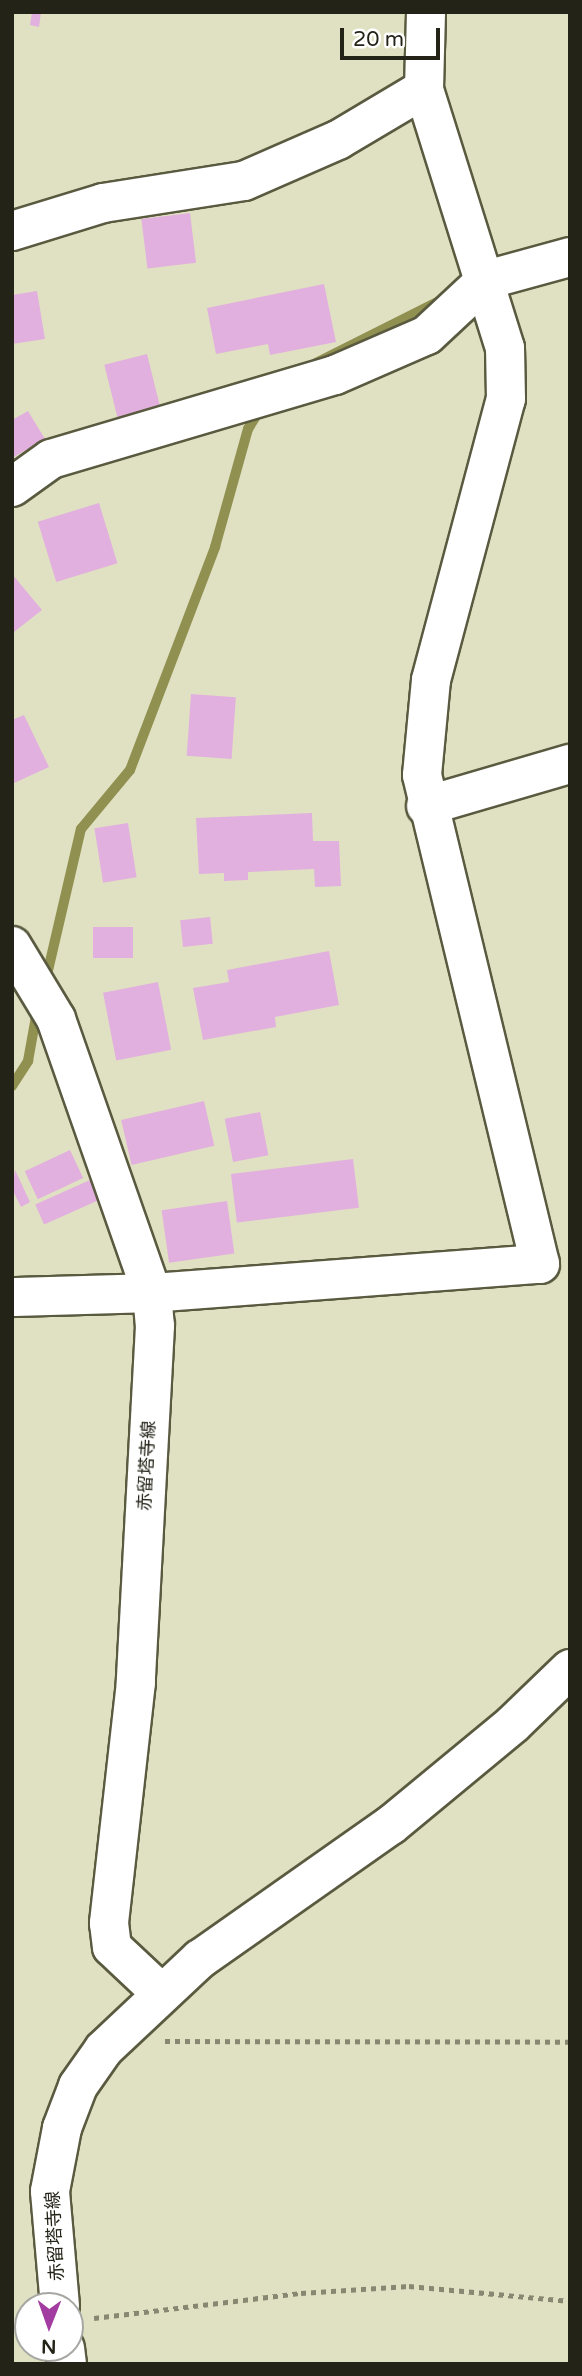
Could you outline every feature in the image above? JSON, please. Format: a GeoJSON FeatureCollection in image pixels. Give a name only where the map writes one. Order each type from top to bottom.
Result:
{"type":"FeatureCollection","features":[{"type":"Feature","properties":{"kind":"street"},"geometry":{"type":"LineString","coordinates":[[12,1297],[152,1293],[540,1264],[426,806],[422,775],[431,680],[506,399],[505,348],[486,280],[424,89],[426,12]]}},
{"type":"Feature","properties":{"kind":"street"},"geometry":{"type":"LineString","coordinates":[[12,231],[103,203],[244,181],[338,140],[424,89]]}},
{"type":"Feature","properties":{"kind":"street"},"geometry":{"type":"LineString","coordinates":[[12,487],[51,459],[335,375],[427,335],[486,280],[570,257]]}},
{"type":"Feature","properties":{"kind":"street"},"geometry":{"type":"LineString","coordinates":[[426,806],[570,765]]}},
{"type":"Feature","properties":{"kind":"street","name":"赤留塔寺線"},"geometry":{"type":"LineString","coordinates":[[12,946],[56,1019],[152,1293],[155,1326],[136,1682],[109,1923],[112,1947],[148,2005]]}},
{"type":"Feature","properties":{"kind":"street","name":"赤留塔寺線"},"geometry":{"type":"LineString","coordinates":[[64,2292],[50,2191],[62,2128],[78,2087],[104,2049],[200,1959],[391,1825],[513,1724],[570,1669]]}},
{"type":"Feature","properties":{"kind":"path"},"geometry":{"type":"LineString","coordinates":[[148,2005],[158,2039],[177,2044],[570,2042]]}},
{"type":"Feature","properties":{"kind":"path"},"geometry":{"type":"LineString","coordinates":[[84,2322],[384,2287],[570,2301]]}},
{"type":"Feature","properties":{"kind":"building"},"geometry":{"type":"Polygon","coordinates":[[[32,12],[41,12],[39,27],[30,25],[32,12]]]}},
{"type":"Feature","properties":{"kind":"building"},"geometry":{"type":"Polygon","coordinates":[[[190,213],[196,263],[147,269],[141,219],[190,213]]]}},
{"type":"Feature","properties":{"kind":"building"},"geometry":{"type":"Polygon","coordinates":[[[324,284],[336,342],[270,355],[268,344],[216,354],[207,308],[324,284]]]}},
{"type":"Feature","properties":{"kind":"building"},"geometry":{"type":"Polygon","coordinates":[[[37,291],[45,339],[12,344],[12,295],[37,291]]]}},
{"type":"Feature","properties":{"kind":"building"},"geometry":{"type":"Polygon","coordinates":[[[147,354],[162,414],[119,425],[104,365],[147,354]]]}},
{"type":"Feature","properties":{"kind":"building"},"geometry":{"type":"Polygon","coordinates":[[[28,411],[45,439],[12,458],[12,420],[28,411]]]}},
{"type":"Feature","properties":{"kind":"building"},"geometry":{"type":"Polygon","coordinates":[[[99,503],[117,563],[56,582],[38,522],[99,503]]]}},
{"type":"Feature","properties":{"kind":"building"},"geometry":{"type":"Polygon","coordinates":[[[12,574],[42,610],[14,632],[12,630],[12,574]]]}},
{"type":"Feature","properties":{"kind":"building"},"geometry":{"type":"Polygon","coordinates":[[[191,694],[236,697],[232,759],[187,756],[191,694]]]}},
{"type":"Feature","properties":{"kind":"building"},"geometry":{"type":"Polygon","coordinates":[[[24,715],[49,767],[12,784],[12,720],[24,715]]]}},
{"type":"Feature","properties":{"kind":"building"},"geometry":{"type":"Polygon","coordinates":[[[312,813],[313,841],[339,841],[341,886],[315,887],[314,869],[248,872],[248,880],[224,881],[224,873],[199,874],[196,818],[312,813]]]}},
{"type":"Feature","properties":{"kind":"building"},"geometry":{"type":"Polygon","coordinates":[[[128,823],[137,877],[103,883],[94,828],[128,823]]]}},
{"type":"Feature","properties":{"kind":"building"},"geometry":{"type":"Polygon","coordinates":[[[210,917],[213,944],[183,947],[180,920],[210,917]]]}},
{"type":"Feature","properties":{"kind":"building"},"geometry":{"type":"Polygon","coordinates":[[[93,927],[133,927],[133,958],[93,958],[93,927]]]}},
{"type":"Feature","properties":{"kind":"building"},"geometry":{"type":"Polygon","coordinates":[[[329,951],[339,1005],[275,1017],[276,1027],[203,1040],[193,988],[229,982],[227,970],[329,951]]]}},
{"type":"Feature","properties":{"kind":"building"},"geometry":{"type":"Polygon","coordinates":[[[158,982],[171,1050],[116,1060],[103,993],[158,982]]]}},
{"type":"Feature","properties":{"kind":"building"},"geometry":{"type":"Polygon","coordinates":[[[204,1101],[214,1146],[132,1165],[121,1120],[204,1101]]]}},
{"type":"Feature","properties":{"kind":"building"},"geometry":{"type":"Polygon","coordinates":[[[260,1112],[268,1155],[233,1162],[225,1119],[260,1112]]]}},
{"type":"Feature","properties":{"kind":"building"},"geometry":{"type":"Polygon","coordinates":[[[70,1150],[83,1178],[38,1199],[25,1171],[70,1150]]]}},
{"type":"Feature","properties":{"kind":"building"},"geometry":{"type":"Polygon","coordinates":[[[353,1159],[359,1208],[237,1223],[231,1174],[353,1159]]]}},
{"type":"Feature","properties":{"kind":"building"},"geometry":{"type":"Polygon","coordinates":[[[15,1170],[30,1202],[21,1207],[12,1189],[15,1170]]]}},
{"type":"Feature","properties":{"kind":"building"},"geometry":{"type":"Polygon","coordinates":[[[90,1180],[99,1200],[44,1225],[35,1204],[90,1180]]]}},
{"type":"Feature","properties":{"kind":"building"},"geometry":{"type":"Polygon","coordinates":[[[227,1201],[234,1253],[169,1263],[162,1210],[227,1201]]]}},
{"type":"Feature","properties":{"kind":"waterway"},"geometry":{"type":"LineString","coordinates":[[316,363],[443,299]]}},
{"type":"Feature","properties":{"kind":"waterway"},"geometry":{"type":"LineString","coordinates":[[46,979],[81,829],[130,770],[215,547],[248,429],[260,410]]}},
{"type":"Feature","properties":{"kind":"waterway"},"geometry":{"type":"LineString","coordinates":[[12,1086],[28,1061],[37,1011]]}}]}
